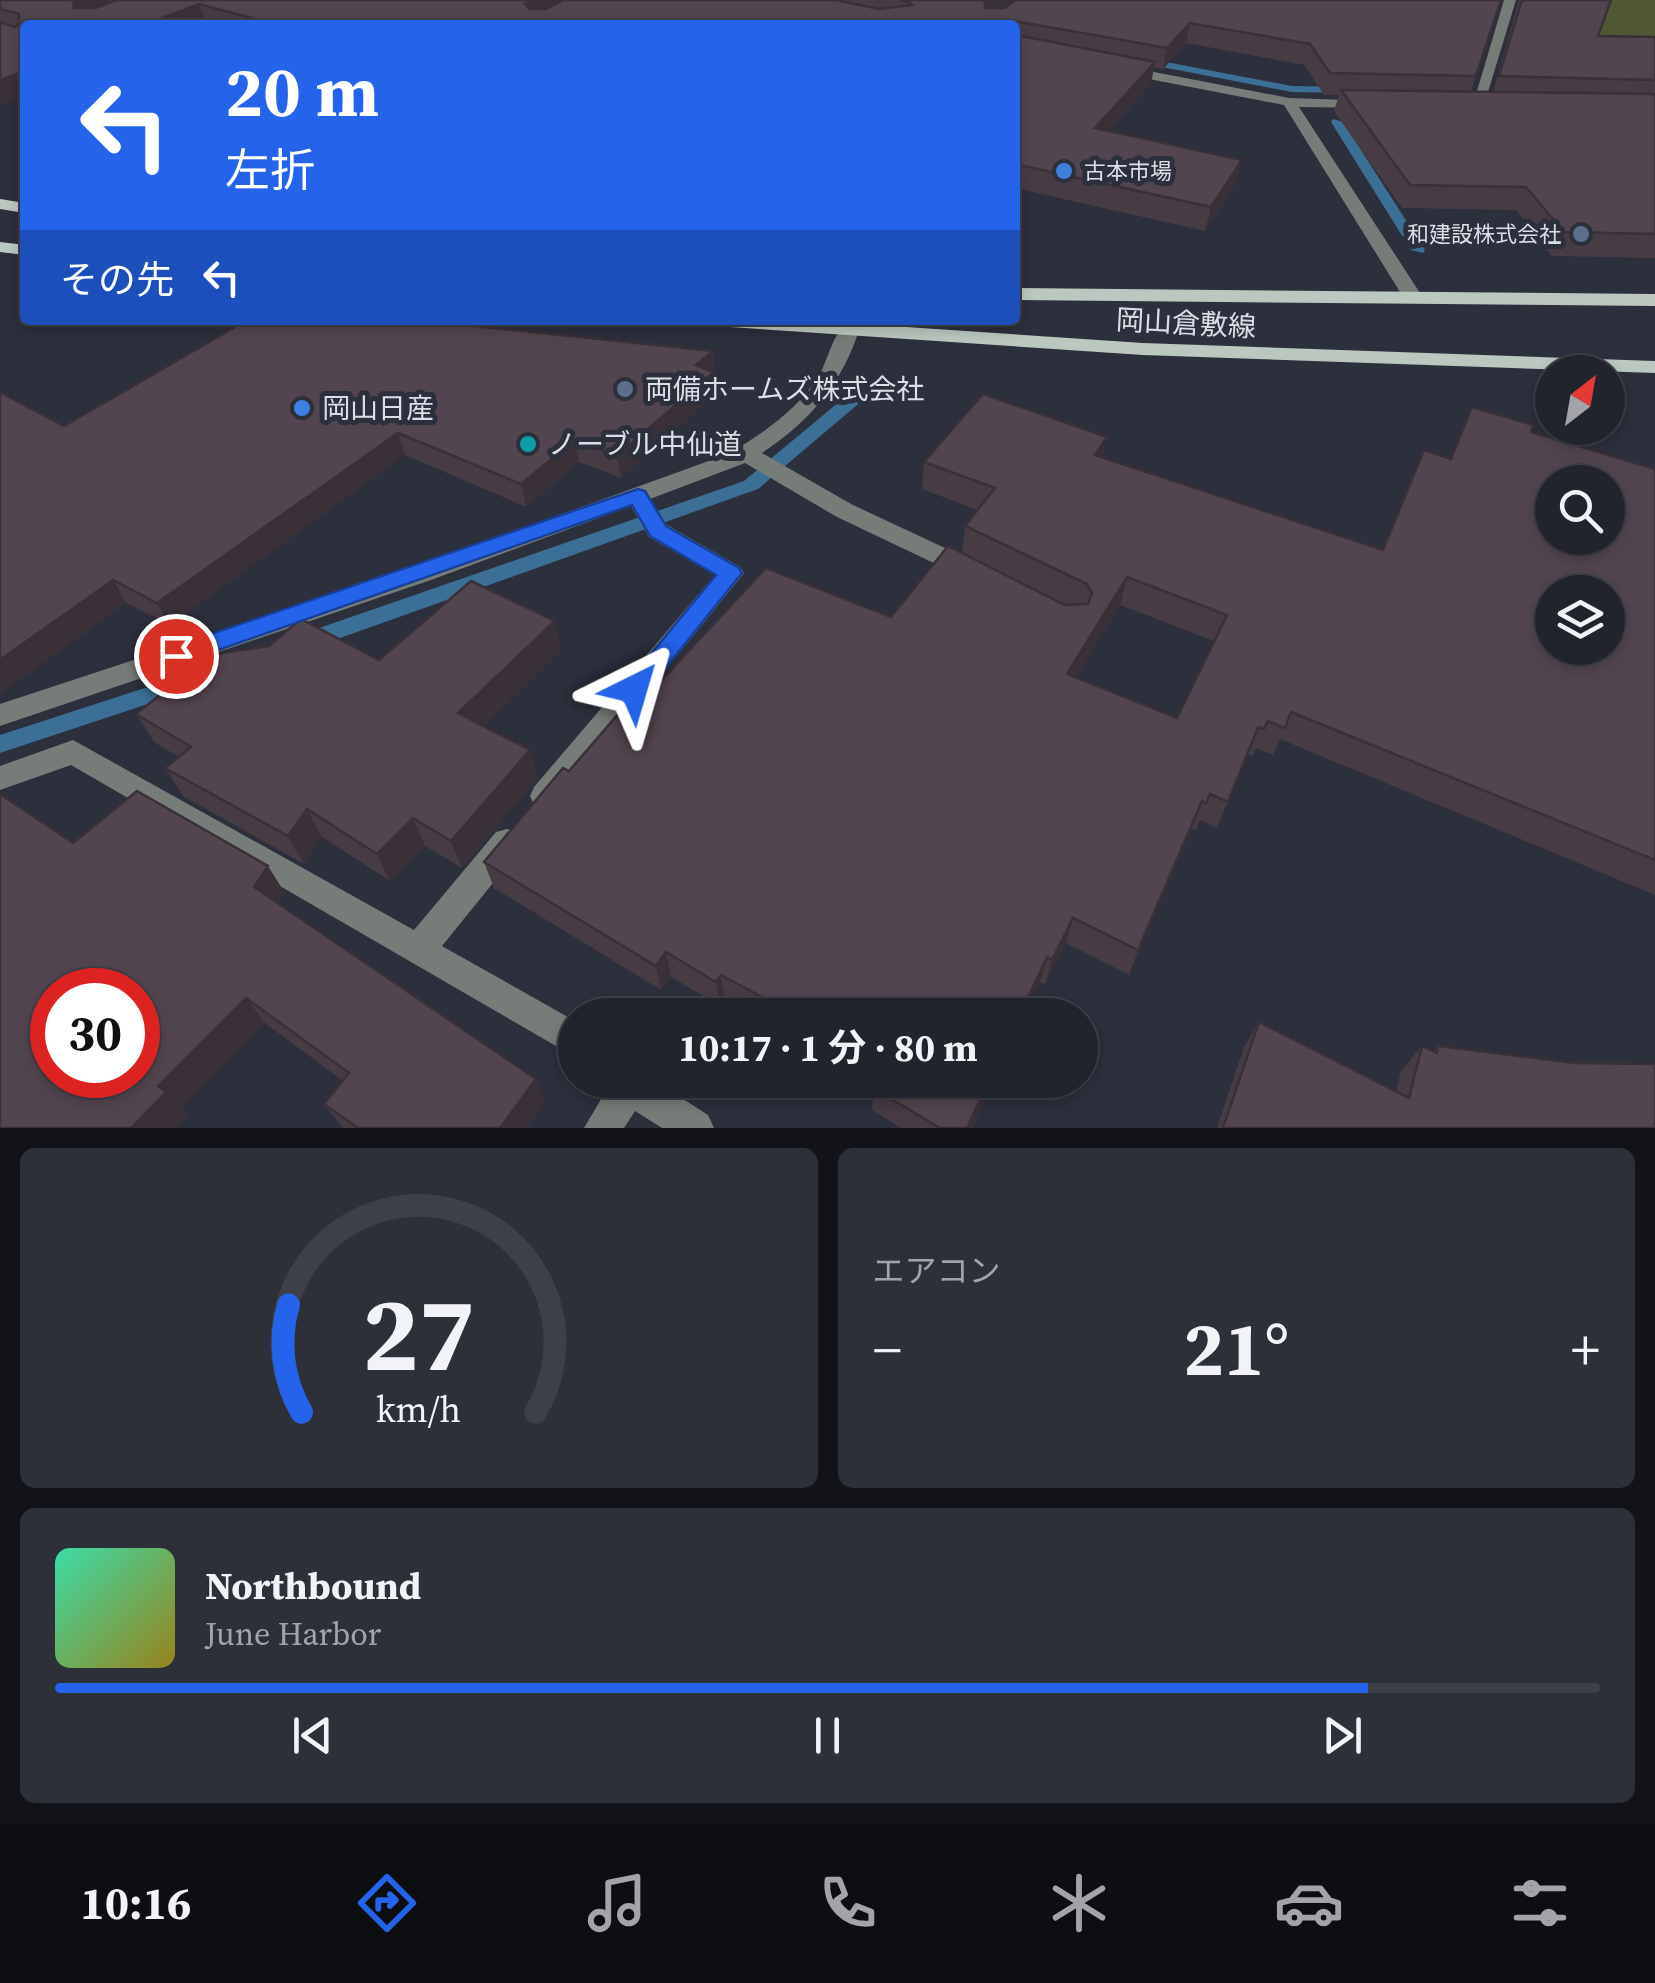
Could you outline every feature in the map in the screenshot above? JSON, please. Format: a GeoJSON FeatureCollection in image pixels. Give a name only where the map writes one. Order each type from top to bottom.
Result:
{"type":"FeatureCollection","features":[{"type":"Feature","properties":{"kind":"main road","name":"岡山倉敷線"},"geometry":{"type":"LineString","coordinates":[[1020,294],[1655,300]]}},
{"type":"Feature","properties":{"kind":"main road","name":"岡山倉敷線"},"geometry":{"type":"LineString","coordinates":[[782,325],[1143,349],[1655,367]]}},
{"type":"Feature","properties":{"kind":"street"},"geometry":{"type":"LineString","coordinates":[[1477,106],[1508,6],[1490,10]]}},
{"type":"Feature","properties":{"kind":"street"},"geometry":{"type":"LineString","coordinates":[[1113,68],[1289,102],[1383,104]]}},
{"type":"Feature","properties":{"kind":"street"},"geometry":{"type":"LineString","coordinates":[[1289,102],[1412,296]]}},
{"type":"Feature","properties":{"kind":"street"},"geometry":{"type":"LineString","coordinates":[[1458,105],[1496,106]]}},
{"type":"Feature","properties":{"kind":"street"},"geometry":{"type":"LineString","coordinates":[[0,714],[422,574],[648,513],[763,465],[771,440],[840,363],[849,330]]}},
{"type":"Feature","properties":{"kind":"street"},"geometry":{"type":"LineString","coordinates":[[763,465],[845,511],[991,582]]}},
{"type":"Feature","properties":{"kind":"street"},"geometry":{"type":"LineString","coordinates":[[418,950],[731,573],[648,513]]}},
{"type":"Feature","properties":{"kind":"street"},"geometry":{"type":"LineString","coordinates":[[0,778],[73,752],[558,1030]]}},
{"type":"Feature","properties":{"kind":"street"},"geometry":{"type":"LineString","coordinates":[[603,1128],[618,1098]]}},
{"type":"Feature","properties":{"kind":"street"},"geometry":{"type":"LineString","coordinates":[[647,1098],[695,1128]]}},
{"type":"Feature","properties":{"kind":"green space"},"geometry":{"type":"Polygon","coordinates":[[[1536,0],[1655,0],[1655,56],[1521,54],[1536,0]]]}},
{"type":"Feature","properties":{"kind":"building"},"geometry":{"type":"Polygon","coordinates":[[[79,0],[73,8],[96,8],[116,0],[533,0],[525,4],[529,9],[546,9],[563,0],[836,0],[879,9],[912,5],[901,0],[988,0],[985,8],[1005,8],[1015,0],[1501,0],[1476,76],[1330,73],[1310,44],[1190,23],[1167,48],[1020,20],[259,20],[199,4],[157,20],[20,20],[20,73],[0,80],[0,22],[15,27],[19,14],[0,9],[0,1],[79,0]]]}},
{"type":"Feature","properties":{"kind":"building"},"geometry":{"type":"Polygon","coordinates":[[[1522,0],[1611,0],[1598,36],[1655,37],[1655,80],[1499,76],[1522,0]]]}},
{"type":"Feature","properties":{"kind":"building"},"geometry":{"type":"Polygon","coordinates":[[[1020,36],[1155,62],[1095,128],[1242,160],[1211,207],[1020,165],[1020,36]]]}},
{"type":"Feature","properties":{"kind":"building"},"geometry":{"type":"Polygon","coordinates":[[[1341,90],[1655,94],[1655,234],[1564,232],[1526,187],[1410,185],[1341,90]]]}},
{"type":"Feature","properties":{"kind":"building"},"geometry":{"type":"Polygon","coordinates":[[[238,325],[464,325],[713,351],[696,365],[714,372],[617,456],[575,440],[521,484],[398,433],[157,603],[113,580],[0,660],[0,392],[64,426],[238,325]]]}},
{"type":"Feature","properties":{"kind":"building"},"geometry":{"type":"Polygon","coordinates":[[[983,394],[1107,437],[1095,455],[1383,550],[1424,450],[1451,459],[1472,407],[1533,425],[1535,445],[1575,445],[1655,469],[1655,860],[1291,712],[1285,728],[1268,721],[1264,729],[1258,727],[1228,802],[1210,794],[1206,803],[1202,801],[1138,950],[1073,918],[1052,960],[1047,957],[1028,998],[764,998],[721,975],[716,982],[666,952],[656,966],[484,862],[563,768],[569,771],[645,683],[654,688],[766,568],[891,617],[948,546],[1065,605],[1088,604],[1092,593],[1087,584],[965,526],[995,488],[924,462],[983,394]],[[1127,577],[1067,674],[1177,718],[1227,615],[1127,577]]]}},
{"type":"Feature","properties":{"kind":"building"},"geometry":{"type":"Polygon","coordinates":[[[471,581],[555,621],[458,713],[530,750],[451,841],[413,818],[377,854],[307,809],[288,836],[165,768],[191,747],[136,714],[210,655],[269,646],[301,619],[379,660],[471,581]]]}},
{"type":"Feature","properties":{"kind":"building"},"geometry":{"type":"Polygon","coordinates":[[[137,791],[268,866],[254,887],[536,1079],[500,1128],[358,1128],[324,1104],[349,1073],[246,998],[160,1084],[160,968],[30,968],[30,1098],[160,1098],[160,1088],[166,1092],[131,1128],[0,1128],[0,794],[73,843],[137,791]]]}},
{"type":"Feature","properties":{"kind":"building"},"geometry":{"type":"Polygon","coordinates":[[[1259,1022],[1409,1098],[1422,1046],[1437,1053],[1438,1046],[1574,1063],[1655,1064],[1655,1128],[1223,1128],[1259,1022]]]}},
{"type":"Feature","properties":{"kind":"building"},"geometry":{"type":"Polygon","coordinates":[[[890,1098],[981,1098],[967,1128],[940,1128],[890,1098]]]}},
{"type":"Feature","properties":{"kind":"waterway"},"geometry":{"type":"LineString","coordinates":[[1140,60],[1292,89],[1348,90]]}},
{"type":"Feature","properties":{"kind":"waterway"},"geometry":{"type":"LineString","coordinates":[[1337,122],[1418,250]]}},
{"type":"Feature","properties":{"kind":"waterway"},"geometry":{"type":"LineString","coordinates":[[304,642],[751,485],[857,396]]}},
{"type":"Feature","properties":{"kind":"waterway"},"geometry":{"type":"LineString","coordinates":[[0,744],[191,681]]}},
{"type":"Feature","properties":{"kind":"place","name":"古本市場"},"geometry":{"type":"Point","coordinates":[1064,171]}},
{"type":"Feature","properties":{"kind":"place","name":"和建設株式会社"},"geometry":{"type":"Point","coordinates":[1581,234]}},
{"type":"Feature","properties":{"kind":"place","name":"両備ホームズ株式会社"},"geometry":{"type":"Point","coordinates":[625,389]}},
{"type":"Feature","properties":{"kind":"place","name":"岡山日産"},"geometry":{"type":"Point","coordinates":[302,408]}},
{"type":"Feature","properties":{"kind":"place","name":"ノーブル中仙道"},"geometry":{"type":"Point","coordinates":[528,444]}},
{"type":"Feature","properties":{"kind":"route"},"geometry":{"type":"LineString","coordinates":[[176,656],[422,574],[638,496],[658,531],[731,573],[634,689]]}}]}
